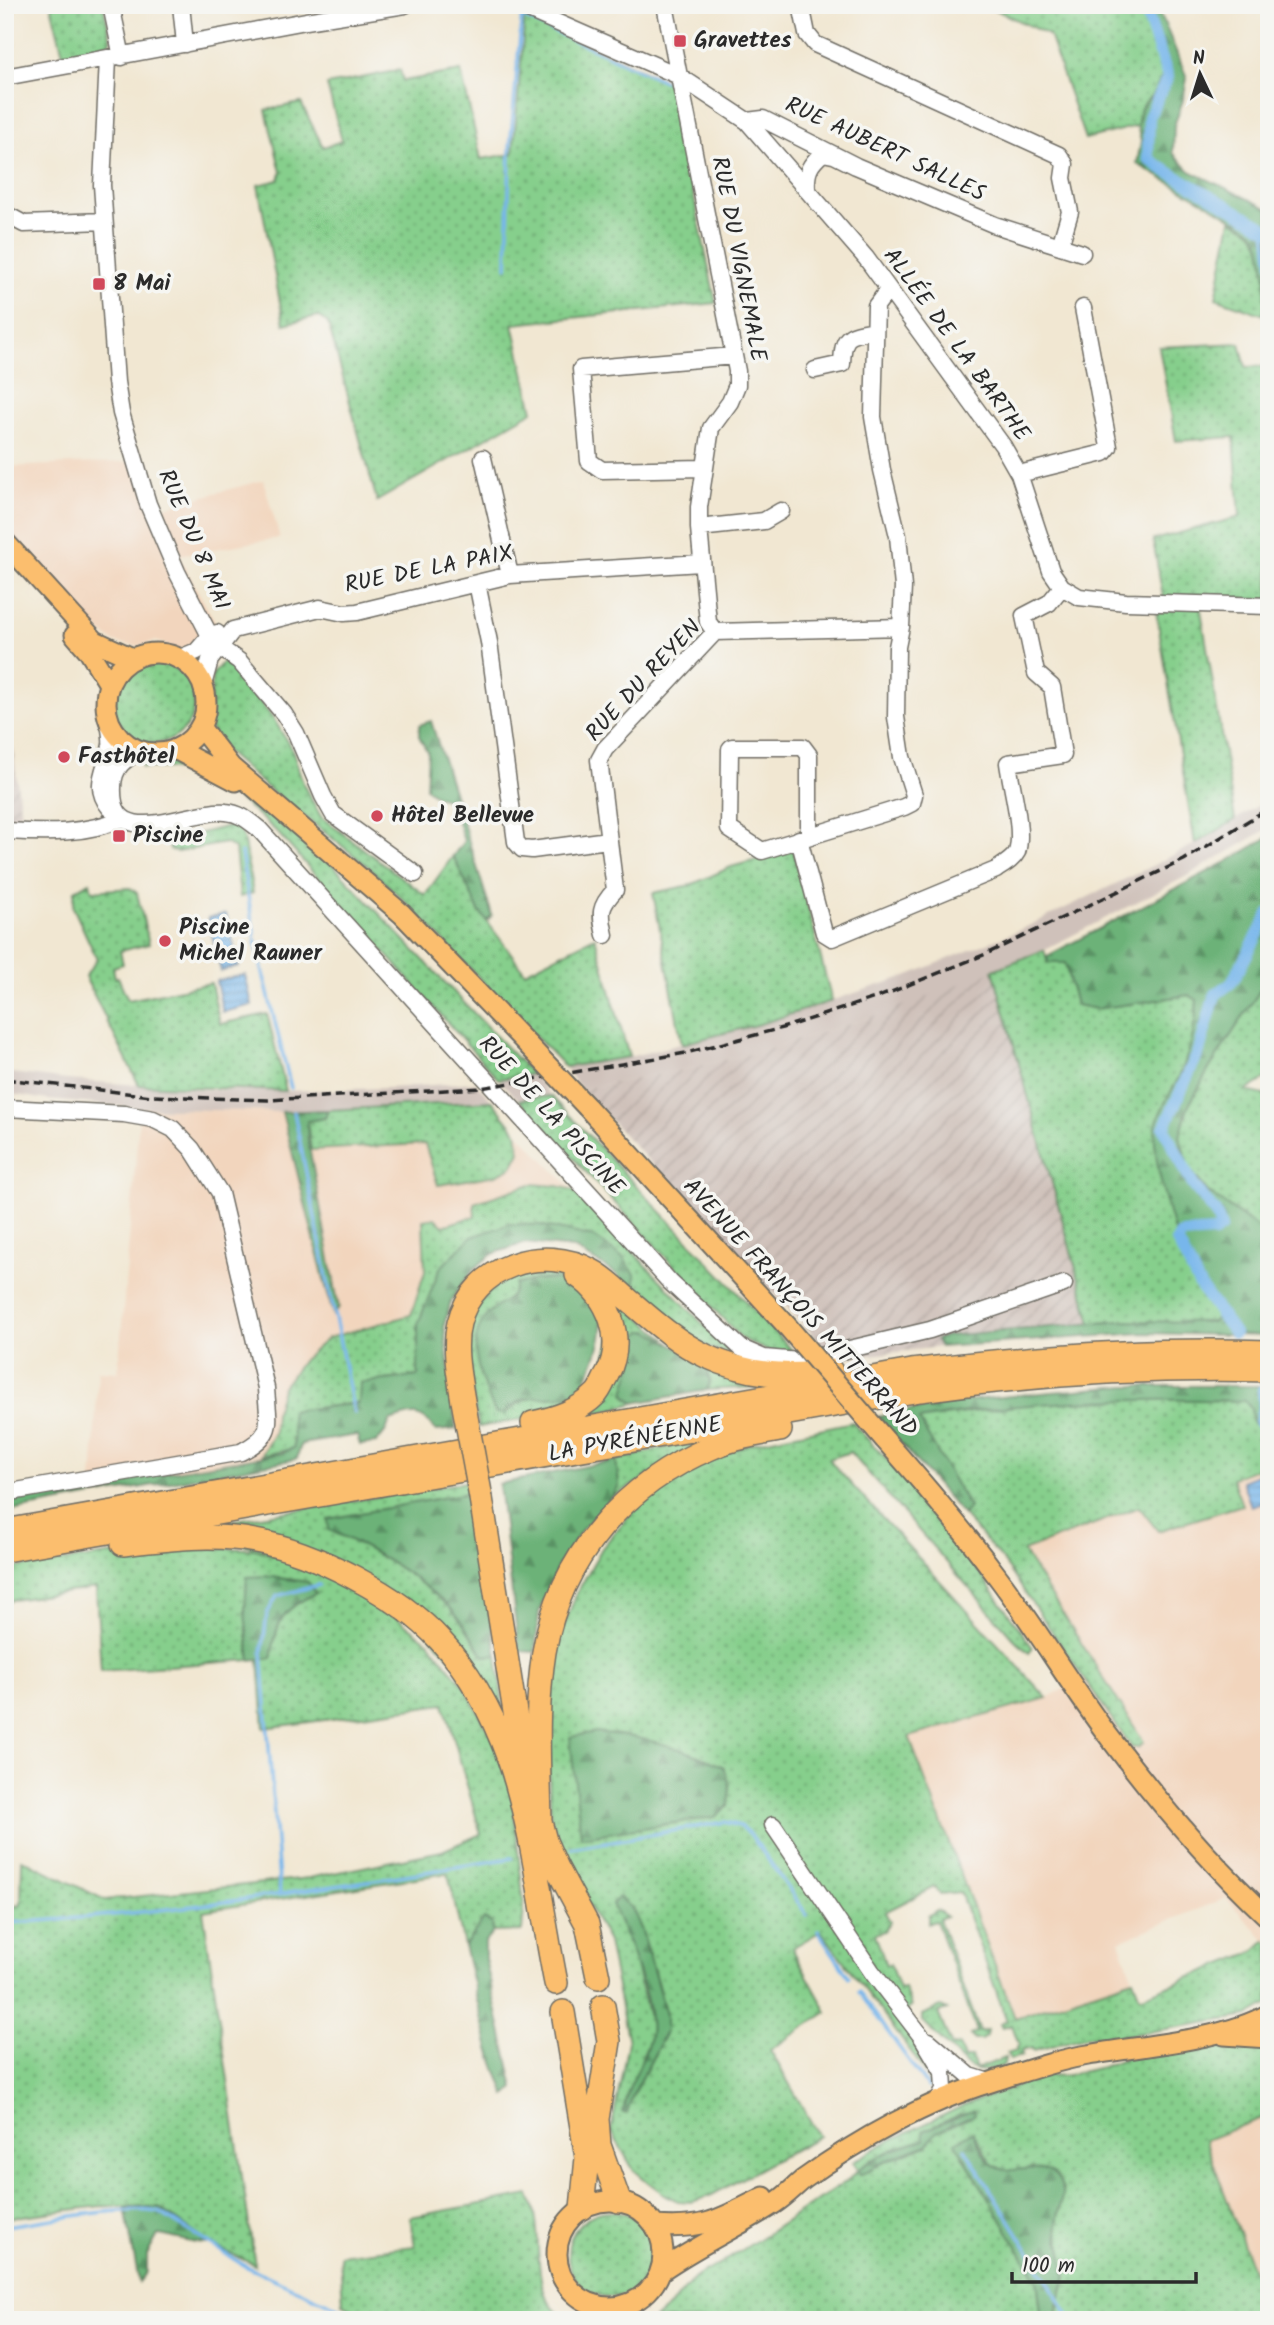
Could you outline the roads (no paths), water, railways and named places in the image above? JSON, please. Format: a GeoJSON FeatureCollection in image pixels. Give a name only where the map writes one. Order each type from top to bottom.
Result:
{"type":"FeatureCollection","features":[{"type":"Feature","properties":{"kind":"highway"},"geometry":{"type":"LineString","coordinates":[[556,1983],[533,1821],[458,1369],[457,1336],[466,1303],[485,1280],[498,1270],[516,1263],[547,1259],[578,1264],[595,1272],[666,1332],[705,1356],[747,1372],[807,1375],[876,1365],[912,1371]]}},
{"type":"Feature","properties":{"kind":"highway"},"geometry":{"type":"LineString","coordinates":[[433,1454],[454,1440],[555,1419],[578,1408],[597,1392],[611,1367],[614,1325],[599,1295],[588,1283],[547,1259]]}},
{"type":"Feature","properties":{"kind":"highway","name":"LA PYRÉNÉENNE"},"geometry":{"type":"LineString","coordinates":[[10,1543],[433,1454],[912,1371],[1110,1352],[1269,1352]]}},
{"type":"Feature","properties":{"kind":"highway","name":"LA PYRÉNÉENNE"},"geometry":{"type":"LineString","coordinates":[[10,1543],[995,1380],[1112,1370],[1269,1370]]}},
{"type":"Feature","properties":{"kind":"highway"},"geometry":{"type":"LineString","coordinates":[[533,1821],[538,1713],[544,1652],[551,1623],[576,1561],[609,1516],[646,1485],[681,1462],[715,1446],[748,1436],[839,1418],[880,1397]]}},
{"type":"Feature","properties":{"kind":"highway"},"geometry":{"type":"LineString","coordinates":[[10,1543],[40,1554],[163,1539],[254,1540],[287,1549],[345,1572],[394,1602],[440,1639],[470,1679],[495,1725],[533,1821],[587,1924],[598,1977]]}},
{"type":"Feature","properties":{"kind":"highway"},"geometry":{"type":"LineString","coordinates":[[603,2006],[609,2041],[597,2119],[598,2145],[619,2201]]}},
{"type":"Feature","properties":{"kind":"highway"},"geometry":{"type":"LineString","coordinates":[[562,2012],[587,2158],[582,2208]]}},
{"type":"Feature","properties":{"kind":"main road"},"geometry":{"type":"LineString","coordinates":[[5,542],[95,641],[132,658]]}},
{"type":"Feature","properties":{"kind":"main road"},"geometry":{"type":"LineString","coordinates":[[5,559],[88,650],[109,684]]}},
{"type":"Feature","properties":{"kind":"main road"},"geometry":{"type":"LineString","coordinates":[[156,653],[180,658],[190,665],[203,685],[205,713],[200,727],[190,740],[176,749],[152,753],[141,751],[122,740],[109,723],[106,710],[109,684],[114,674],[132,658],[156,653]]}},
{"type":"Feature","properties":{"kind":"main road","name":"AVENUE FRANÇOIS MITTERRAND"},"geometry":{"type":"LineString","coordinates":[[200,727],[232,767],[402,914],[587,1107],[787,1326],[942,1505],[995,1573],[1109,1737],[1149,1789],[1191,1839],[1269,1918]]}},
{"type":"Feature","properties":{"kind":"main road","name":"AVENUE FRANÇOIS MITTERRAND"},"geometry":{"type":"LineString","coordinates":[[176,749],[270,802]]}},
{"type":"Feature","properties":{"kind":"main road","name":"AVENUE FRANÇOIS MITTERRAND"},"geometry":{"type":"LineString","coordinates":[[1241,1892],[1269,1930]]}},
{"type":"Feature","properties":{"kind":"main road"},"geometry":{"type":"LineString","coordinates":[[662,2270],[663,2248],[656,2226],[642,2210],[619,2201],[601,2201],[582,2208],[562,2231],[556,2249],[559,2272],[573,2293],[594,2305],[618,2307],[631,2303],[649,2291],[662,2270],[695,2247],[733,2230],[804,2180],[880,2132],[937,2103],[989,2082],[1066,2059],[1213,2034],[1269,2014]]}},
{"type":"Feature","properties":{"kind":"main road"},"geometry":{"type":"LineString","coordinates":[[1213,2034],[1269,2038]]}},
{"type":"Feature","properties":{"kind":"main road"},"geometry":{"type":"LineString","coordinates":[[656,2226],[692,2227],[716,2221],[804,2180]]}},
{"type":"Feature","properties":{"kind":"street","name":"RUE DU 8 MAI"},"geometry":{"type":"LineString","coordinates":[[111,5],[115,58],[102,185],[104,221],[116,382],[121,413],[148,504],[177,572],[215,642],[239,661],[284,714],[296,733],[333,814],[415,874]]}},
{"type":"Feature","properties":{"kind":"street"},"geometry":{"type":"LineString","coordinates":[[181,5],[185,44]]}},
{"type":"Feature","properties":{"kind":"street"},"geometry":{"type":"LineString","coordinates":[[5,77],[185,44],[305,13],[405,5]]}},
{"type":"Feature","properties":{"kind":"street","name":"RUE AUBERT SALLES"},"geometry":{"type":"LineString","coordinates":[[517,5],[679,76],[747,121],[763,119],[833,155],[995,226],[1082,253]]}},
{"type":"Feature","properties":{"kind":"street","name":"RUE DU VIGNEMALE"},"geometry":{"type":"LineString","coordinates":[[665,5],[737,372],[737,386],[730,402],[711,428],[704,468],[699,528],[701,563],[708,622],[715,632]]}},
{"type":"Feature","properties":{"kind":"street"},"geometry":{"type":"LineString","coordinates":[[801,5],[807,34],[815,44],[1059,155],[1065,163],[1063,178],[1070,212],[1060,246]]}},
{"type":"Feature","properties":{"kind":"street","name":"ALLÉE DE LA BARTHE"},"geometry":{"type":"LineString","coordinates":[[747,121],[866,258],[1003,446],[1018,474],[1051,571],[1062,587]]}},
{"type":"Feature","properties":{"kind":"street"},"geometry":{"type":"LineString","coordinates":[[807,188],[806,173],[813,162],[823,153],[833,155]]}},
{"type":"Feature","properties":{"kind":"street"},"geometry":{"type":"LineString","coordinates":[[9,216],[24,224],[104,221]]}},
{"type":"Feature","properties":{"kind":"street"},"geometry":{"type":"LineString","coordinates":[[888,290],[876,306],[873,416],[882,470],[898,536],[903,587],[897,646],[896,717],[902,757],[914,794],[912,803],[904,807],[855,822],[804,838],[762,851],[729,829],[730,750],[735,746],[803,747],[810,755],[804,838],[824,933],[832,939],[1008,863],[1017,853],[1019,834],[1008,764],[1063,755],[1052,687],[1036,673],[1024,616],[1049,603],[1062,587],[1079,597],[1126,602],[1269,607]]}},
{"type":"Feature","properties":{"kind":"street"},"geometry":{"type":"LineString","coordinates":[[1018,474],[1091,457],[1104,453],[1109,447],[1083,307]]}},
{"type":"Feature","properties":{"kind":"street"},"geometry":{"type":"LineString","coordinates":[[816,370],[842,364],[843,345],[852,335],[875,330]]}},
{"type":"Feature","properties":{"kind":"street"},"geometry":{"type":"LineString","coordinates":[[704,468],[602,470],[589,461],[581,369],[734,356]]}},
{"type":"Feature","properties":{"kind":"street"},"geometry":{"type":"LineString","coordinates":[[483,458],[510,575]]}},
{"type":"Feature","properties":{"kind":"street"},"geometry":{"type":"LineString","coordinates":[[699,528],[764,522],[781,511]]}},
{"type":"Feature","properties":{"kind":"street","name":"RUE DE LA PAIX"},"geometry":{"type":"LineString","coordinates":[[215,642],[223,629],[233,630],[320,607],[357,612],[510,575],[701,563]]}},
{"type":"Feature","properties":{"kind":"street"},"geometry":{"type":"LineString","coordinates":[[477,583],[489,642],[516,842],[522,849],[532,850],[608,840]]}},
{"type":"Feature","properties":{"kind":"street","name":"RUE DU REYEN"},"geometry":{"type":"LineString","coordinates":[[605,935],[601,917],[602,906],[615,890],[599,760],[605,749],[715,632],[901,627]]}},
{"type":"Feature","properties":{"kind":"street"},"geometry":{"type":"LineString","coordinates":[[180,658],[215,642]]}},
{"type":"Feature","properties":{"kind":"street"},"geometry":{"type":"LineString","coordinates":[[203,685],[215,642]]}},
{"type":"Feature","properties":{"kind":"street"},"geometry":{"type":"LineString","coordinates":[[44,833],[76,827],[91,820],[98,812],[104,763],[112,743],[109,723]]}},
{"type":"Feature","properties":{"kind":"street"},"geometry":{"type":"LineString","coordinates":[[119,814],[112,785],[115,774],[123,760],[141,751]]}},
{"type":"Feature","properties":{"kind":"street"},"geometry":{"type":"LineString","coordinates":[[100,784],[108,807],[119,814]]}},
{"type":"Feature","properties":{"kind":"street","name":"RUE DE LA PISCINE"},"geometry":{"type":"LineString","coordinates":[[119,814],[144,825],[224,811],[238,814],[259,829],[670,1282],[741,1348],[764,1358],[799,1360],[930,1330],[1064,1284]]}},
{"type":"Feature","properties":{"kind":"street"},"geometry":{"type":"LineString","coordinates":[[5,831],[44,833],[93,828],[119,814]]}},
{"type":"Feature","properties":{"kind":"street"},"geometry":{"type":"LineString","coordinates":[[5,1108],[114,1113],[153,1119],[173,1129],[192,1149],[220,1193],[266,1388],[268,1417],[265,1435],[260,1443],[242,1452],[5,1493]]}},
{"type":"Feature","properties":{"kind":"street"},"geometry":{"type":"LineString","coordinates":[[773,1825],[872,1972],[922,2037],[943,2072],[944,2089],[937,2103]]}},
{"type":"Feature","properties":{"kind":"street"},"geometry":{"type":"LineString","coordinates":[[922,2037],[970,2076],[989,2082]]}},
{"type":"Feature","properties":{"kind":"water"},"geometry":{"type":"Polygon","coordinates":[[[226,914],[239,966],[221,971],[208,918],[226,914]]]}},
{"type":"Feature","properties":{"kind":"water"},"geometry":{"type":"Polygon","coordinates":[[[245,975],[252,1005],[223,1012],[216,981],[245,975]]]}},
{"type":"Feature","properties":{"kind":"water"},"geometry":{"type":"Polygon","coordinates":[[[1268,1471],[1269,1500],[1251,1506],[1242,1481],[1268,1471]]]}},
{"type":"Feature","properties":{"kind":"waterway"},"geometry":{"type":"LineString","coordinates":[[1144,5],[1168,77],[1149,117],[1148,158],[1269,230]]}},
{"type":"Feature","properties":{"kind":"waterway"},"geometry":{"type":"LineString","coordinates":[[507,267],[510,149],[522,14]]}},
{"type":"Feature","properties":{"kind":"waterway"},"geometry":{"type":"LineString","coordinates":[[522,17],[664,81]]}},
{"type":"Feature","properties":{"kind":"waterway"},"geometry":{"type":"LineString","coordinates":[[1265,229],[1269,265]]}},
{"type":"Feature","properties":{"kind":"waterway"},"geometry":{"type":"LineString","coordinates":[[241,853],[256,944],[291,1088]]}},
{"type":"Feature","properties":{"kind":"waterway"},"geometry":{"type":"LineString","coordinates":[[1234,1333],[1200,1286],[1177,1241],[1181,1234],[1215,1232],[1221,1227],[1215,1212],[1193,1185],[1164,1128],[1199,1051],[1215,995],[1232,982],[1269,914]]}},
{"type":"Feature","properties":{"kind":"waterway"},"geometry":{"type":"LineString","coordinates":[[294,1112],[354,1413]]}},
{"type":"Feature","properties":{"kind":"waterway"},"geometry":{"type":"LineString","coordinates":[[1263,1390],[1264,1403],[1260,1423],[1265,1430],[1269,1430]]}},
{"type":"Feature","properties":{"kind":"waterway"},"geometry":{"type":"LineString","coordinates":[[280,1895],[262,1653],[267,1614],[277,1596],[319,1585]]}},
{"type":"Feature","properties":{"kind":"waterway"},"geometry":{"type":"LineString","coordinates":[[571,1848],[725,1822],[740,1826],[751,1835],[807,1915]]}},
{"type":"Feature","properties":{"kind":"waterway"},"geometry":{"type":"LineString","coordinates":[[5,1923],[196,1906],[512,1858]]}},
{"type":"Feature","properties":{"kind":"waterway"},"geometry":{"type":"LineString","coordinates":[[818,1931],[849,1977]]}},
{"type":"Feature","properties":{"kind":"waterway"},"geometry":{"type":"LineString","coordinates":[[859,1992],[928,2087]]}},
{"type":"Feature","properties":{"kind":"waterway"},"geometry":{"type":"LineString","coordinates":[[965,2149],[1072,2320]]}},
{"type":"Feature","properties":{"kind":"waterway"},"geometry":{"type":"LineString","coordinates":[[5,2226],[102,2212],[159,2212],[245,2266],[365,2320]]}},
{"type":"Feature","properties":{"kind":"railway"},"geometry":{"type":"LineString","coordinates":[[5,1079],[152,1096],[268,1100],[481,1088],[686,1053],[782,1028],[881,996],[986,954],[1184,860],[1269,808]]}},
{"type":"Feature","properties":{"kind":"place","name":"Gravettes"},"geometry":{"type":"Point","coordinates":[680,41]}},
{"type":"Feature","properties":{"kind":"place","name":"8 Mai"},"geometry":{"type":"Point","coordinates":[99,284]}},
{"type":"Feature","properties":{"kind":"place","name":"Fasthôtel"},"geometry":{"type":"Point","coordinates":[64,757]}},
{"type":"Feature","properties":{"kind":"place","name":"Hôtel Bellevue"},"geometry":{"type":"Point","coordinates":[377,816]}},
{"type":"Feature","properties":{"kind":"place","name":"Piscine"},"geometry":{"type":"Point","coordinates":[119,836]}},
{"type":"Feature","properties":{"kind":"place","name":"Piscine Michel Rauner"},"geometry":{"type":"Point","coordinates":[165,941]}}]}
